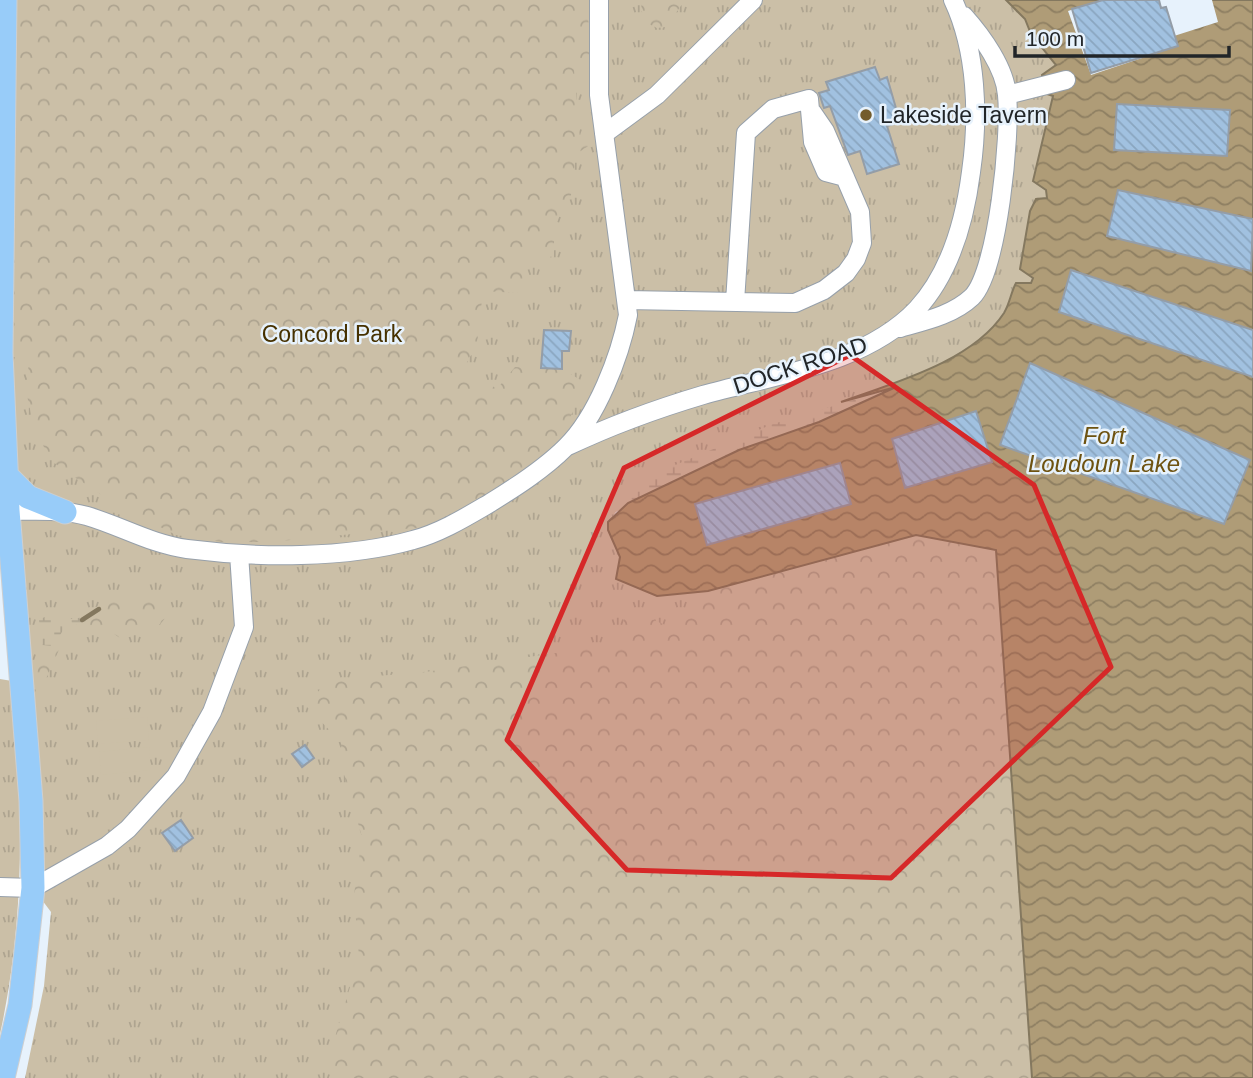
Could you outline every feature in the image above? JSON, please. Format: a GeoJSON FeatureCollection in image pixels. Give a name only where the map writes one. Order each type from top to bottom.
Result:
{"type":"FeatureCollection","features":[{"type":"Feature","properties":{"kind":"main road"},"geometry":{"type":"LineString","coordinates":[[3,1078],[20,1005],[33,888],[30,801],[8,511],[1,353],[5,0]]}},
{"type":"Feature","properties":{"kind":"main road"},"geometry":{"type":"LineString","coordinates":[[6,476],[28,496],[65,512]]}},
{"type":"Feature","properties":{"kind":"street"},"geometry":{"type":"LineString","coordinates":[[8,511],[65,512],[88,516],[141,538],[167,545],[239,554],[323,553],[415,540],[477,511],[510,491],[568,446],[607,383],[625,329],[627,300],[599,95],[599,0]]}},
{"type":"Feature","properties":{"kind":"street"},"geometry":{"type":"LineString","coordinates":[[604,134],[657,95],[753,0]]}},
{"type":"Feature","properties":{"kind":"street"},"geometry":{"type":"LineString","coordinates":[[894,329],[952,311],[973,295],[982,284],[988,267],[1001,200],[1007,95],[999,68],[981,38],[955,4]]}},
{"type":"Feature","properties":{"kind":"street","name":"DOCK ROAD"},"geometry":{"type":"LineString","coordinates":[[568,446],[636,416],[840,356],[894,329],[918,307],[944,266],[968,197],[975,140],[974,104],[965,26],[955,4]]}},
{"type":"Feature","properties":{"kind":"street"},"geometry":{"type":"LineString","coordinates":[[1007,95],[1066,80]]}},
{"type":"Feature","properties":{"kind":"street"},"geometry":{"type":"LineString","coordinates":[[627,300],[735,302],[795,303],[824,290],[850,268],[859,253],[862,225],[845,177],[826,172],[813,142],[809,99],[774,109],[746,133],[735,302]]}},
{"type":"Feature","properties":{"kind":"street"},"geometry":{"type":"LineString","coordinates":[[0,887],[33,888],[107,846],[128,830],[176,776],[212,712],[244,628],[239,554]]}},
{"type":"Feature","properties":{"kind":"highlighted area"},"geometry":{"type":"Polygon","coordinates":[[[850,355],[1034,485],[1111,667],[891,878],[627,870],[507,740],[624,468],[850,355]]]}},
{"type":"Feature","properties":{"kind":"green space","name":"Concord Park"},"geometry":{"type":"Polygon","coordinates":[[[0,0],[1016,0],[1061,64],[1041,263],[1004,343],[616,512],[609,529],[620,558],[617,579],[708,591],[1032,1078],[25,1078],[44,986],[51,912],[33,888],[8,512],[0,0]]]}},
{"type":"Feature","properties":{"kind":"green space"},"geometry":{"type":"Polygon","coordinates":[[[11,0],[324,0],[339,6],[349,0],[588,0],[589,60],[574,69],[580,139],[593,143],[576,154],[571,195],[554,226],[554,257],[527,255],[524,288],[517,293],[483,291],[477,344],[464,368],[497,389],[515,367],[562,369],[584,382],[562,439],[530,467],[485,496],[425,527],[270,542],[222,542],[176,535],[119,506],[53,462],[35,432],[26,391],[29,362],[19,346],[8,297],[11,0]]]}},
{"type":"Feature","properties":{"kind":"green space"},"geometry":{"type":"Polygon","coordinates":[[[642,0],[685,0],[666,27],[657,28],[647,23],[641,10],[642,0]]]}},
{"type":"Feature","properties":{"kind":"green space"},"geometry":{"type":"Polygon","coordinates":[[[900,386],[819,422],[739,450],[623,507],[630,484],[773,424],[900,386]]]}},
{"type":"Feature","properties":{"kind":"green space"},"geometry":{"type":"Polygon","coordinates":[[[917,535],[996,550],[1032,1078],[330,1078],[332,1047],[359,957],[354,895],[362,837],[342,767],[341,742],[306,706],[328,680],[425,672],[624,643],[624,607],[672,628],[708,591],[917,535]]]}},
{"type":"Feature","properties":{"kind":"green space"},"geometry":{"type":"Polygon","coordinates":[[[121,598],[168,599],[171,603],[164,620],[146,632],[120,638],[107,629],[66,634],[37,699],[35,676],[42,645],[54,645],[63,630],[83,624],[69,617],[121,598]]]}},
{"type":"Feature","properties":{"kind":"green space"},"geometry":{"type":"Polygon","coordinates":[[[56,611],[71,619],[85,617],[86,621],[63,630],[54,646],[42,645],[39,620],[56,611]]]}},
{"type":"Feature","properties":{"kind":"green space"},"geometry":{"type":"Polygon","coordinates":[[[0,679],[12,681],[20,858],[14,946],[0,1034],[0,679]]]}},
{"type":"Feature","properties":{"kind":"green space"},"geometry":{"type":"Polygon","coordinates":[[[147,717],[149,740],[98,744],[96,721],[147,717]]]}},
{"type":"Feature","properties":{"kind":"green space"},"geometry":{"type":"Polygon","coordinates":[[[149,747],[151,770],[101,775],[99,752],[149,747]]]}},
{"type":"Feature","properties":{"kind":"water","name":"Fort Loudoun Lake"},"geometry":{"type":"Polygon","coordinates":[[[1006,0],[1253,0],[1253,1078],[1032,1078],[996,550],[916,535],[708,591],[657,596],[616,579],[620,557],[608,530],[608,522],[628,503],[739,450],[819,422],[896,387],[841,402],[930,369],[952,358],[990,330],[1004,313],[1016,283],[1031,283],[1033,278],[1020,269],[1030,211],[1036,199],[1047,198],[1046,190],[1033,181],[1053,96],[1047,94],[1042,75],[1056,65],[1031,34],[1025,19],[1006,0]]]}},
{"type":"Feature","properties":{"kind":"pier"},"geometry":{"type":"Polygon","coordinates":[[[1102,0],[1212,0],[1218,22],[1174,36],[1178,46],[1091,75],[1068,11],[1102,0]]]}},
{"type":"Feature","properties":{"kind":"building"},"geometry":{"type":"Polygon","coordinates":[[[1103,0],[1159,0],[1161,8],[1166,7],[1178,46],[1091,73],[1072,9],[1103,0]]]}},
{"type":"Feature","properties":{"kind":"building","name":"Lakeside Tavern"},"geometry":{"type":"Polygon","coordinates":[[[875,67],[880,80],[887,77],[900,122],[887,126],[899,164],[867,174],[860,151],[848,155],[830,106],[824,108],[819,93],[829,90],[826,82],[875,67]]]}},
{"type":"Feature","properties":{"kind":"building"},"geometry":{"type":"Polygon","coordinates":[[[1117,104],[1230,110],[1227,156],[1114,150],[1117,104]]]}},
{"type":"Feature","properties":{"kind":"building"},"geometry":{"type":"Polygon","coordinates":[[[1118,190],[1253,219],[1251,271],[1107,236],[1118,190]]]}},
{"type":"Feature","properties":{"kind":"building"},"geometry":{"type":"Polygon","coordinates":[[[1071,270],[1253,330],[1253,377],[1059,312],[1071,270]]]}},
{"type":"Feature","properties":{"kind":"building"},"geometry":{"type":"Polygon","coordinates":[[[544,330],[571,331],[569,351],[562,351],[562,369],[541,368],[544,330]]]}},
{"type":"Feature","properties":{"kind":"building"},"geometry":{"type":"Polygon","coordinates":[[[1030,363],[1250,460],[1224,524],[1000,445],[1030,363]]]}},
{"type":"Feature","properties":{"kind":"building"},"geometry":{"type":"Polygon","coordinates":[[[976,411],[992,462],[905,488],[892,439],[976,411]]]}},
{"type":"Feature","properties":{"kind":"building"},"geometry":{"type":"Polygon","coordinates":[[[840,463],[851,504],[707,545],[695,504],[840,463]]]}},
{"type":"Feature","properties":{"kind":"building"},"geometry":{"type":"Polygon","coordinates":[[[305,745],[314,758],[302,767],[292,754],[305,745]]]}},
{"type":"Feature","properties":{"kind":"building"},"geometry":{"type":"Polygon","coordinates":[[[181,820],[193,838],[175,851],[162,833],[181,820]]]}},
{"type":"Feature","properties":{"kind":"waterway"},"geometry":{"type":"LineString","coordinates":[[82,620],[99,609]]}},
{"type":"Feature","properties":{"kind":"place","name":"Lakeside Tavern"},"geometry":{"type":"Point","coordinates":[866,115]}}]}
